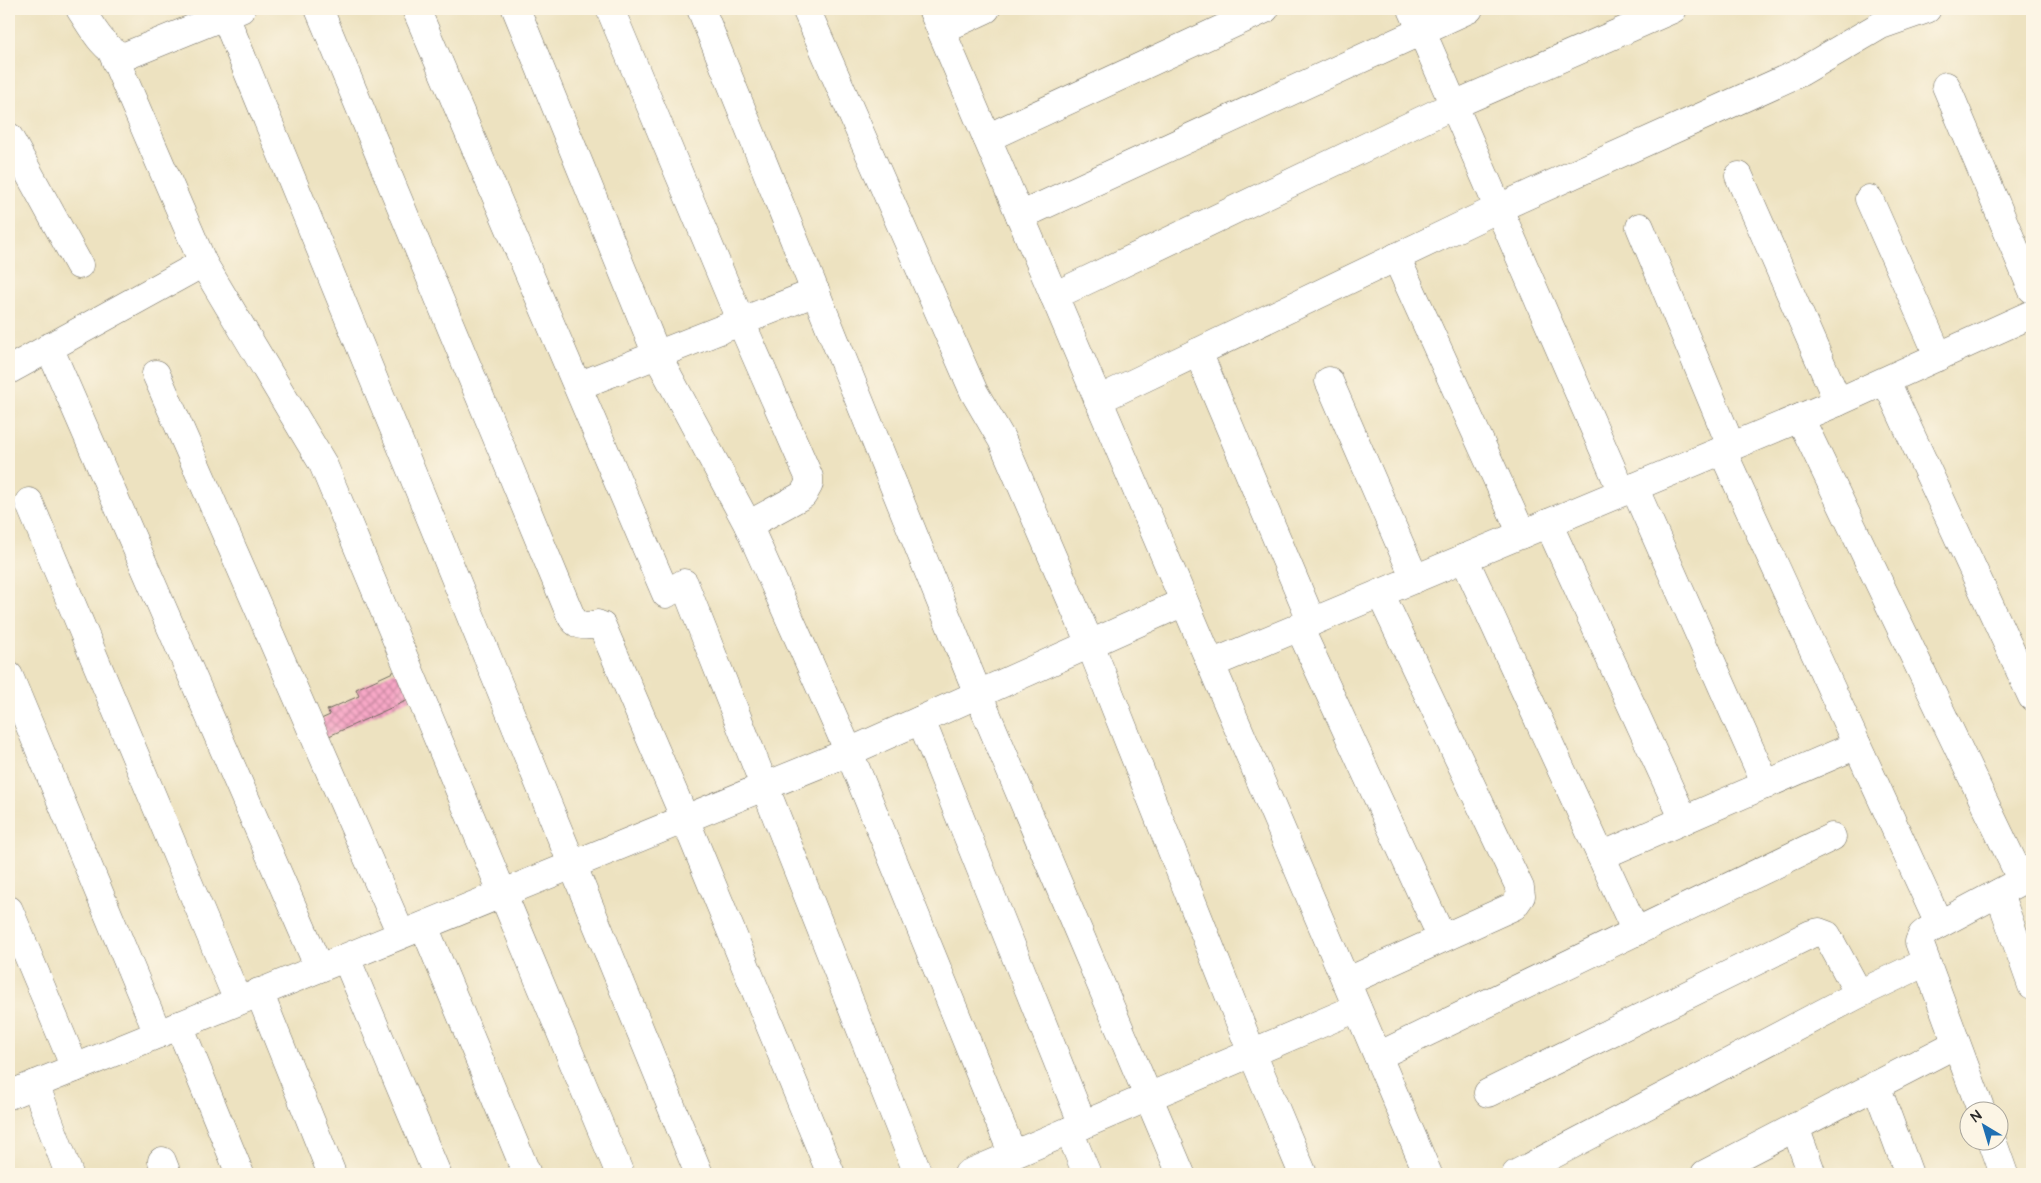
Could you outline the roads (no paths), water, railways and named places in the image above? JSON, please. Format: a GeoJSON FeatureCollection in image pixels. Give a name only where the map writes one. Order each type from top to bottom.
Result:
{"type":"FeatureCollection","features":[{"type":"Feature","properties":{"kind":"street"},"geometry":{"type":"LineString","coordinates":[[80,9],[105,46],[123,57],[233,12],[573,864],[699,1174]]}},
{"type":"Feature","properties":{"kind":"street"},"geometry":{"type":"LineString","coordinates":[[319,9],[570,614],[578,624],[586,627],[599,624],[602,626],[685,819],[831,1174]]}},
{"type":"Feature","properties":{"kind":"street"},"geometry":{"type":"LineString","coordinates":[[416,9],[666,594],[684,583],[918,1174]]}},
{"type":"Feature","properties":{"kind":"street"},"geometry":{"type":"LineString","coordinates":[[516,9],[657,355],[748,525],[849,752],[1013,1155]]}},
{"type":"Feature","properties":{"kind":"street"},"geometry":{"type":"LineString","coordinates":[[610,9],[741,322],[809,476],[809,484],[803,495],[748,525]]}},
{"type":"Feature","properties":{"kind":"street"},"geometry":{"type":"LineString","coordinates":[[701,9],[978,694],[1150,1096],[1181,1174]]}},
{"type":"Feature","properties":{"kind":"street"},"geometry":{"type":"LineString","coordinates":[[806,9],[974,392],[1002,440],[1090,644],[1252,1052],[1303,1174]]}},
{"type":"Feature","properties":{"kind":"street"},"geometry":{"type":"LineString","coordinates":[[986,9],[937,19],[1428,1174]]}},
{"type":"Feature","properties":{"kind":"street"},"geometry":{"type":"LineString","coordinates":[[987,138],[1265,9]]}},
{"type":"Feature","properties":{"kind":"street"},"geometry":{"type":"LineString","coordinates":[[1020,216],[1416,19],[1469,9]]}},
{"type":"Feature","properties":{"kind":"street"},"geometry":{"type":"LineString","coordinates":[[1054,296],[1454,105],[1673,9]]}},
{"type":"Feature","properties":{"kind":"street"},"geometry":{"type":"LineString","coordinates":[[1098,400],[1498,208],[1801,72],[1881,26],[1927,9]]}},
{"type":"Feature","properties":{"kind":"street"},"geometry":{"type":"LineString","coordinates":[[1416,19],[1498,208],[1766,785]]}},
{"type":"Feature","properties":{"kind":"street"},"geometry":{"type":"LineString","coordinates":[[112,52],[203,262],[323,464],[620,1174]]}},
{"type":"Feature","properties":{"kind":"street"},"geometry":{"type":"LineString","coordinates":[[1946,86],[2032,288]]}},
{"type":"Feature","properties":{"kind":"street"},"geometry":{"type":"LineString","coordinates":[[9,137],[79,265]]}},
{"type":"Feature","properties":{"kind":"street"},"geometry":{"type":"LineString","coordinates":[[1739,176],[1838,402]]}},
{"type":"Feature","properties":{"kind":"street"},"geometry":{"type":"LineString","coordinates":[[1869,199],[1939,357]]}},
{"type":"Feature","properties":{"kind":"street"},"geometry":{"type":"LineString","coordinates":[[1640,227],[1726,448],[1857,745],[1939,924]]}},
{"type":"Feature","properties":{"kind":"street"},"geometry":{"type":"LineString","coordinates":[[1396,257],[1522,534]]}},
{"type":"Feature","properties":{"kind":"street"},"geometry":{"type":"LineString","coordinates":[[9,370],[203,262]]}},
{"type":"Feature","properties":{"kind":"street"},"geometry":{"type":"LineString","coordinates":[[578,386],[816,292]]}},
{"type":"Feature","properties":{"kind":"street"},"geometry":{"type":"LineString","coordinates":[[1211,664],[1838,402],[2032,314]]}},
{"type":"Feature","properties":{"kind":"street"},"geometry":{"type":"LineString","coordinates":[[49,347],[320,968]]}},
{"type":"Feature","properties":{"kind":"street"},"geometry":{"type":"LineString","coordinates":[[1198,352],[1306,624],[1442,938]]}},
{"type":"Feature","properties":{"kind":"street"},"geometry":{"type":"LineString","coordinates":[[156,374],[412,930],[527,1174]]}},
{"type":"Feature","properties":{"kind":"street"},"geometry":{"type":"LineString","coordinates":[[1329,381],[1415,579]]}},
{"type":"Feature","properties":{"kind":"street"},"geometry":{"type":"LineString","coordinates":[[1886,381],[2032,697]]}},
{"type":"Feature","properties":{"kind":"street"},"geometry":{"type":"LineString","coordinates":[[1800,418],[2018,883],[2032,986]]}},
{"type":"Feature","properties":{"kind":"street"},"geometry":{"type":"LineString","coordinates":[[29,502],[249,997],[332,1174]]}},
{"type":"Feature","properties":{"kind":"street"},"geometry":{"type":"LineString","coordinates":[[1548,523],[1684,820]]}},
{"type":"Feature","properties":{"kind":"street"},"geometry":{"type":"LineString","coordinates":[[1464,558],[1636,932]]}},
{"type":"Feature","properties":{"kind":"street"},"geometry":{"type":"LineString","coordinates":[[1346,982],[1514,906],[1521,896],[1520,888],[1380,593]]}},
{"type":"Feature","properties":{"kind":"street"},"geometry":{"type":"LineString","coordinates":[[9,1094],[849,752],[1184,602]]}},
{"type":"Feature","properties":{"kind":"street"},"geometry":{"type":"LineString","coordinates":[[9,676],[168,1030],[240,1174]]}},
{"type":"Feature","properties":{"kind":"street"},"geometry":{"type":"LineString","coordinates":[[921,720],[1076,1128],[1087,1174]]}},
{"type":"Feature","properties":{"kind":"street"},"geometry":{"type":"LineString","coordinates":[[1601,856],[1857,745]]}},
{"type":"Feature","properties":{"kind":"street"},"geometry":{"type":"LineString","coordinates":[[1378,1056],[1832,837]]}},
{"type":"Feature","properties":{"kind":"street"},"geometry":{"type":"LineString","coordinates":[[1977,1100],[1919,942],[1927,930],[2018,883]]}},
{"type":"Feature","properties":{"kind":"street"},"geometry":{"type":"LineString","coordinates":[[9,910],[75,1068]]}},
{"type":"Feature","properties":{"kind":"street"},"geometry":{"type":"LineString","coordinates":[[1488,1093],[1811,934],[1819,932],[1827,935],[1859,994]]}},
{"type":"Feature","properties":{"kind":"street"},"geometry":{"type":"LineString","coordinates":[[346,958],[437,1174]]}},
{"type":"Feature","properties":{"kind":"street"},"geometry":{"type":"LineString","coordinates":[[1516,1174],[1859,994],[1926,962]]}},
{"type":"Feature","properties":{"kind":"street"},"geometry":{"type":"LineString","coordinates":[[981,1172],[1013,1155],[1357,1008]]}},
{"type":"Feature","properties":{"kind":"street"},"geometry":{"type":"LineString","coordinates":[[1712,1173],[1795,1127],[1956,1044]]}},
{"type":"Feature","properties":{"kind":"street"},"geometry":{"type":"LineString","coordinates":[[35,1084],[69,1174]]}},
{"type":"Feature","properties":{"kind":"street"},"geometry":{"type":"LineString","coordinates":[[1876,1085],[1909,1174]]}},
{"type":"Feature","properties":{"kind":"street"},"geometry":{"type":"LineString","coordinates":[[1795,1127],[1812,1174]]}},
{"type":"Feature","properties":{"kind":"street"},"geometry":{"type":"LineString","coordinates":[[1996,1150],[2004,1174]]}}]}
